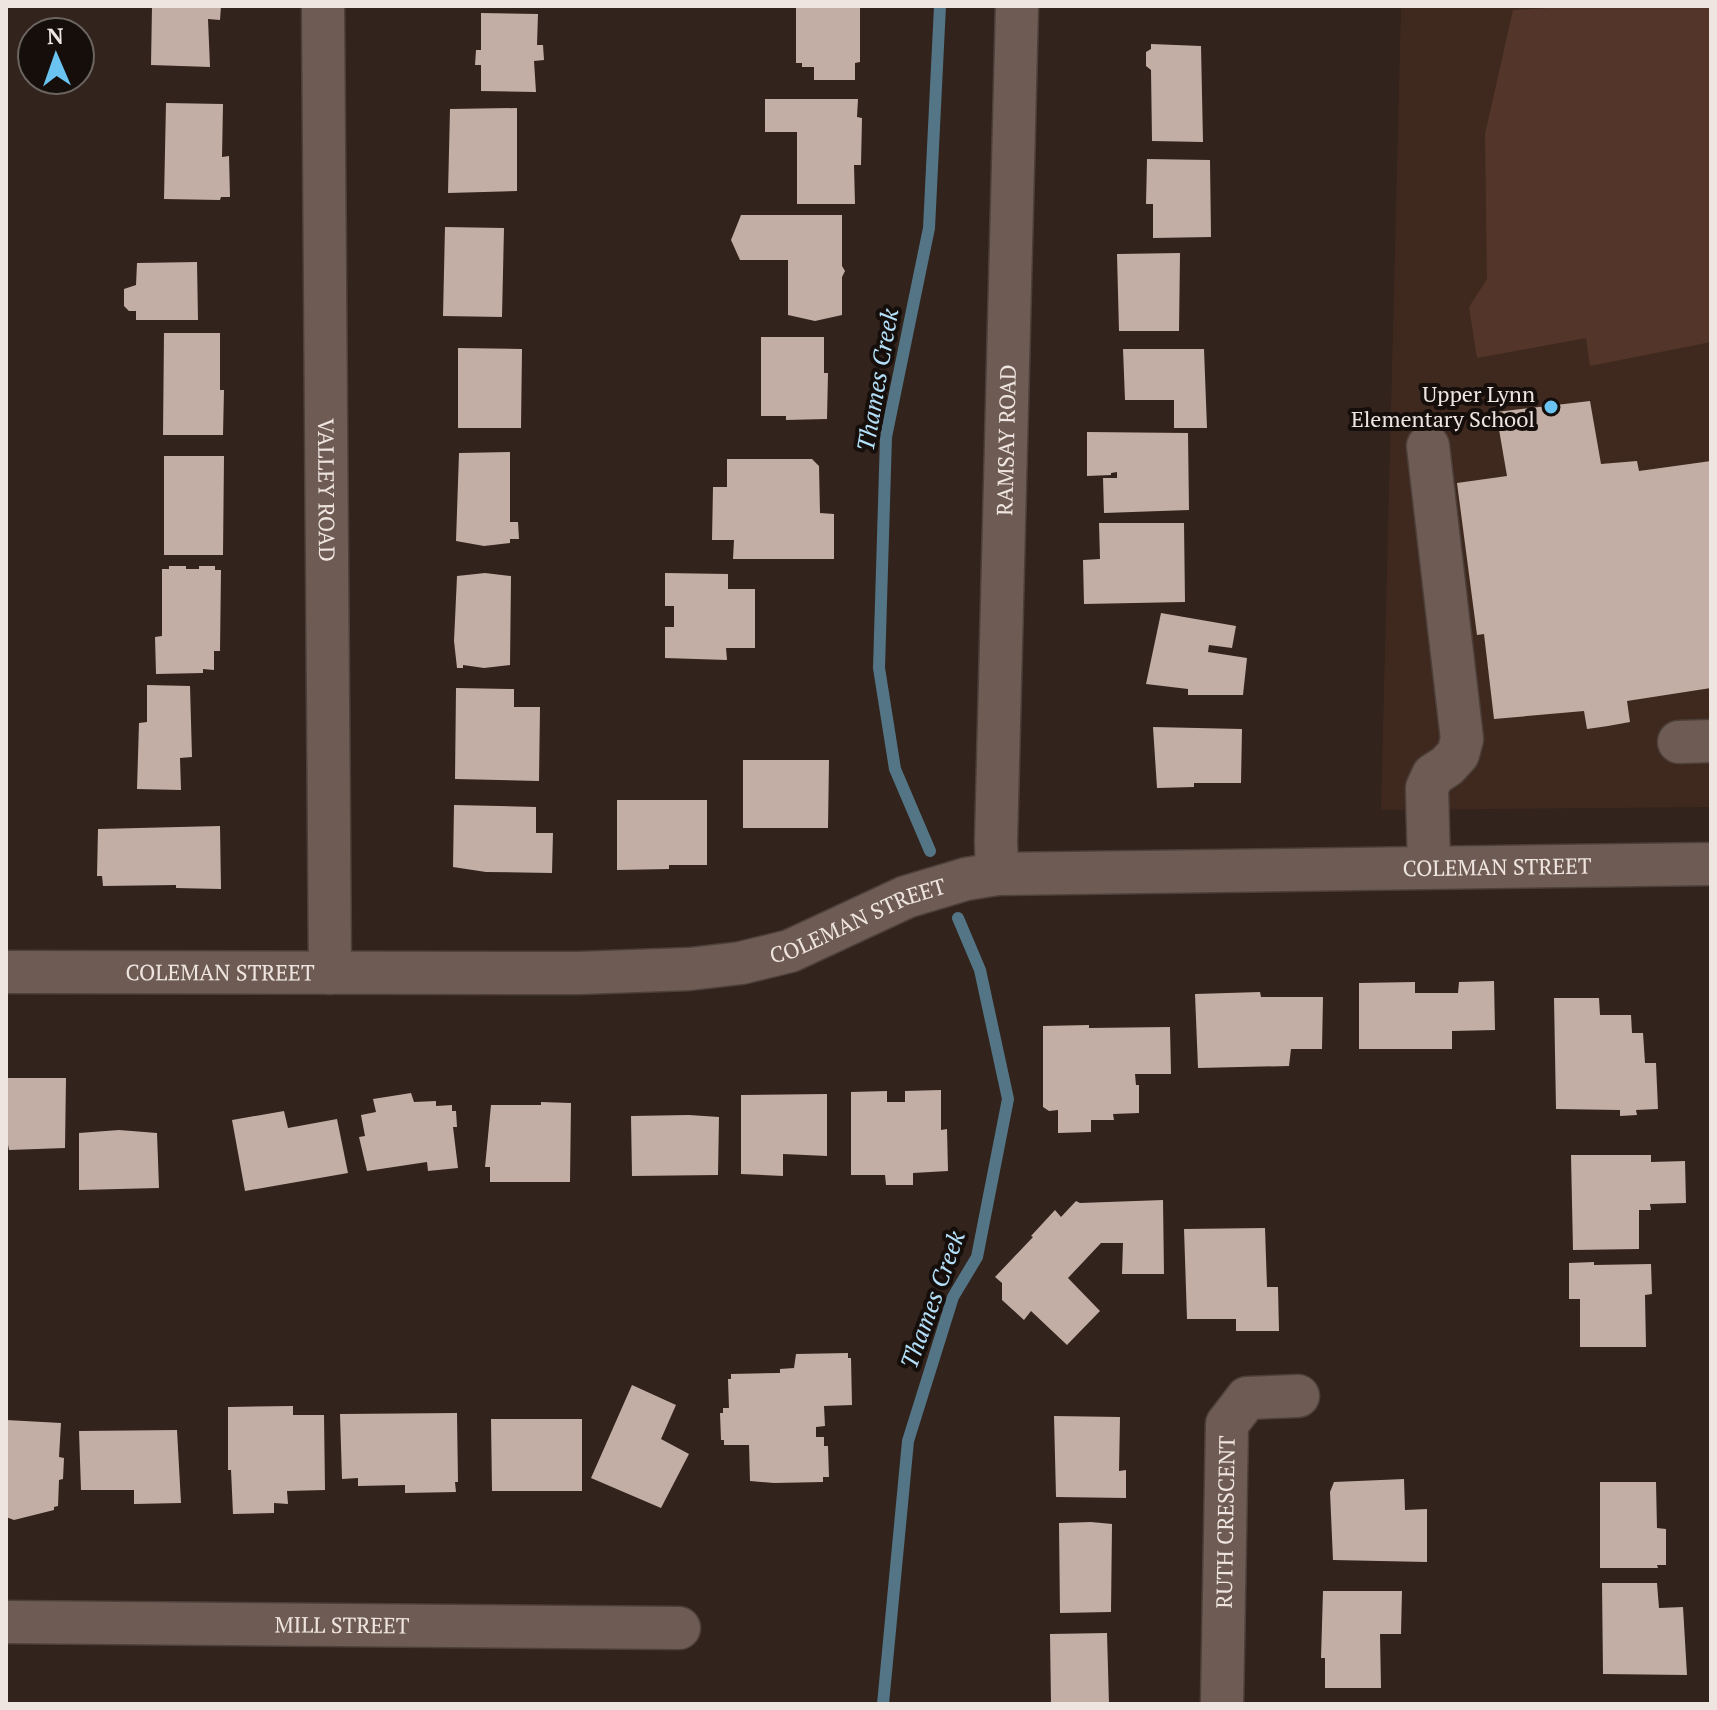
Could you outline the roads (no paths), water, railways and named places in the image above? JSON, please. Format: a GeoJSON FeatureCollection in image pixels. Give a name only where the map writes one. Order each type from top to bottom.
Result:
{"type":"FeatureCollection","features":[{"type":"Feature","properties":{"kind":"street","name":"VALLEY ROAD"},"geometry":{"type":"LineString","coordinates":[[323,6],[330,973]]}},
{"type":"Feature","properties":{"kind":"street","name":"RAMSAY ROAD"},"geometry":{"type":"LineString","coordinates":[[997,874],[1017,6]]}},
{"type":"Feature","properties":{"kind":"street"},"geometry":{"type":"LineString","coordinates":[[1428,446],[1462,739],[1458,754],[1433,775],[1427,788],[1429,867]]}},
{"type":"Feature","properties":{"kind":"street","name":"COLEMAN STREET"},"geometry":{"type":"LineString","coordinates":[[6,972],[579,973],[690,969],[741,963],[790,951],[926,890],[997,874],[1711,864]]}},
{"type":"Feature","properties":{"kind":"street","name":"RUTH CRESCENT"},"geometry":{"type":"LineString","coordinates":[[1222,1704],[1227,1424],[1247,1398],[1298,1396]]}},
{"type":"Feature","properties":{"kind":"street","name":"MILL STREET"},"geometry":{"type":"LineString","coordinates":[[6,1622],[679,1628]]}},
{"type":"Feature","properties":{"kind":"waterway","name":"Thames Creek"},"geometry":{"type":"LineString","coordinates":[[930,851],[895,769],[879,668],[886,437],[929,228],[940,6]]}},
{"type":"Feature","properties":{"kind":"waterway","name":"Thames Creek"},"geometry":{"type":"LineString","coordinates":[[883,1704],[908,1441],[953,1297],[977,1257],[1008,1099],[980,970],[958,918]]}},
{"type":"Feature","properties":{"kind":"place","name":"Upper Lynn Elementary School"},"geometry":{"type":"Point","coordinates":[1551,407]}}]}
